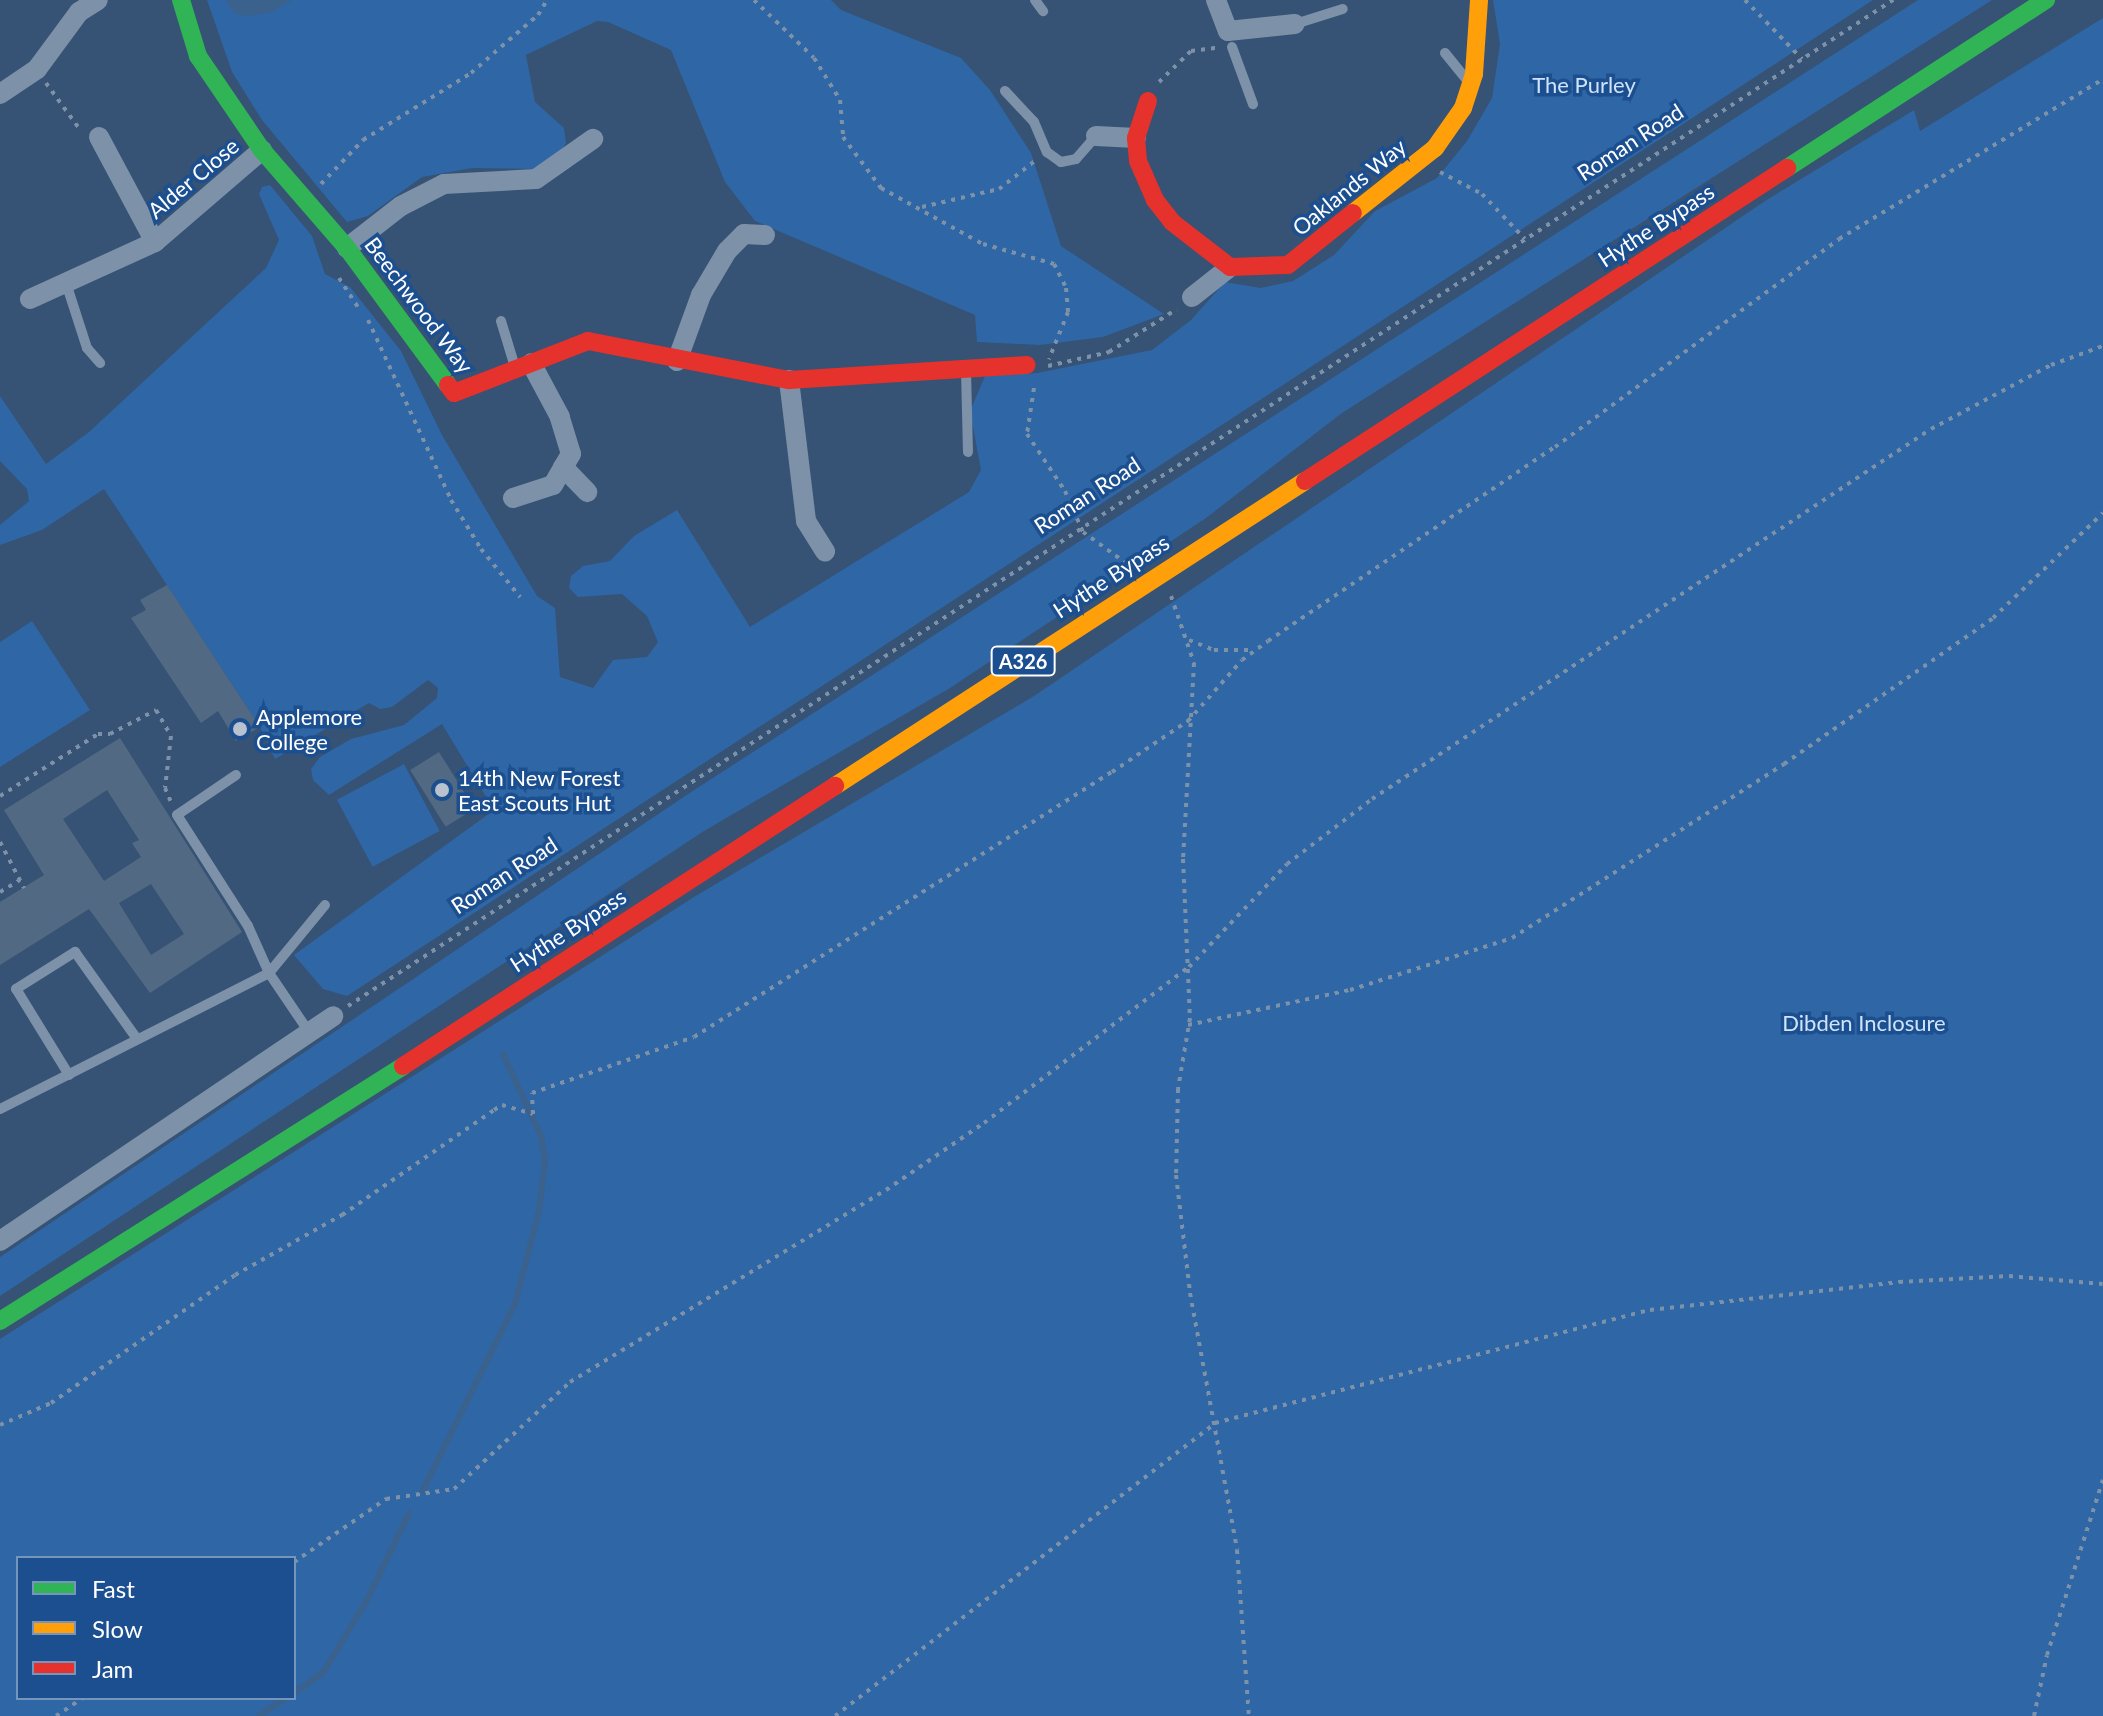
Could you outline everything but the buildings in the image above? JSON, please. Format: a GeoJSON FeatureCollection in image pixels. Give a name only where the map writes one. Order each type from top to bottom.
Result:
{"type":"FeatureCollection","features":[{"type":"Feature","properties":{"kind":"main road","name":"Beechwood Way"},"geometry":{"type":"LineString","coordinates":[[181,0],[198,56],[262,150],[347,248],[454,393],[588,341],[677,361],[789,380],[1027,365]]}},
{"type":"Feature","properties":{"kind":"main road","name":"Oaklands Way"},"geometry":{"type":"LineString","coordinates":[[1230,267],[1288,265],[1421,161],[1463,108],[1479,57],[1479,0]]}},
{"type":"Feature","properties":{"kind":"main road","name":"Hythe Bypass"},"geometry":{"type":"LineString","coordinates":[[0,1321],[414,1059],[1155,575],[2046,0]]}},
{"type":"Feature","properties":{"kind":"main road"},"geometry":{"type":"LineString","coordinates":[[1148,101],[1136,138],[1138,161],[1155,200],[1189,240],[1230,267]]}},
{"type":"Feature","properties":{"kind":"street"},"geometry":{"type":"LineString","coordinates":[[0,94],[37,69],[75,6],[98,0]]}},
{"type":"Feature","properties":{"kind":"street"},"geometry":{"type":"LineString","coordinates":[[1216,0],[1230,39],[1295,24]]}},
{"type":"Feature","properties":{"kind":"street"},"geometry":{"type":"LineString","coordinates":[[1096,136],[1136,138]]}},
{"type":"Feature","properties":{"kind":"street","name":"Alder Close"},"geometry":{"type":"LineString","coordinates":[[99,137],[155,242]]}},
{"type":"Feature","properties":{"kind":"street"},"geometry":{"type":"LineString","coordinates":[[347,248],[401,206],[444,184],[536,179],[593,139]]}},
{"type":"Feature","properties":{"kind":"street","name":"Alder Close"},"geometry":{"type":"LineString","coordinates":[[30,299],[155,242],[262,150]]}},
{"type":"Feature","properties":{"kind":"street"},"geometry":{"type":"LineString","coordinates":[[677,361],[684,333],[727,251],[744,234],[765,235]]}},
{"type":"Feature","properties":{"kind":"street"},"geometry":{"type":"LineString","coordinates":[[1192,297],[1230,267]]}},
{"type":"Feature","properties":{"kind":"street"},"geometry":{"type":"LineString","coordinates":[[513,498],[553,485],[571,454],[560,417],[523,366]]}},
{"type":"Feature","properties":{"kind":"street"},"geometry":{"type":"LineString","coordinates":[[789,380],[806,521],[825,552]]}},
{"type":"Feature","properties":{"kind":"street"},"geometry":{"type":"LineString","coordinates":[[563,467],[587,492]]}},
{"type":"Feature","properties":{"kind":"street"},"geometry":{"type":"LineString","coordinates":[[0,1241],[333,1016]]}},
{"type":"Feature","properties":{"kind":"lane"},"geometry":{"type":"LineString","coordinates":[[1035,0],[1043,11]]}},
{"type":"Feature","properties":{"kind":"lane"},"geometry":{"type":"LineString","coordinates":[[1295,24],[1343,9]]}},
{"type":"Feature","properties":{"kind":"lane"},"geometry":{"type":"LineString","coordinates":[[1230,39],[1253,104]]}},
{"type":"Feature","properties":{"kind":"lane"},"geometry":{"type":"LineString","coordinates":[[1445,53],[1471,85]]}},
{"type":"Feature","properties":{"kind":"lane"},"geometry":{"type":"LineString","coordinates":[[1005,91],[1034,122],[1047,152],[1071,162],[1096,136]]}},
{"type":"Feature","properties":{"kind":"lane"},"geometry":{"type":"LineString","coordinates":[[66,283],[87,348],[100,363]]}},
{"type":"Feature","properties":{"kind":"lane"},"geometry":{"type":"LineString","coordinates":[[501,321],[523,366]]}},
{"type":"Feature","properties":{"kind":"lane"},"geometry":{"type":"LineString","coordinates":[[966,369],[968,452]]}},
{"type":"Feature","properties":{"kind":"lane"},"geometry":{"type":"LineString","coordinates":[[236,775],[177,815],[248,926],[269,973],[309,1032]]}},
{"type":"Feature","properties":{"kind":"lane"},"geometry":{"type":"LineString","coordinates":[[0,1109],[269,973],[325,905]]}},
{"type":"Feature","properties":{"kind":"lane"},"geometry":{"type":"LineString","coordinates":[[69,1075],[16,989],[75,952],[137,1039]]}},
{"type":"Feature","properties":{"kind":"path"},"geometry":{"type":"LineString","coordinates":[[304,199],[338,171],[363,140],[471,73],[538,15],[547,0]]}},
{"type":"Feature","properties":{"kind":"path"},"geometry":{"type":"LineString","coordinates":[[754,0],[814,58],[840,100],[843,137],[881,188],[983,244],[1054,264],[1066,288],[1068,312],[1032,392],[1027,434],[1082,527],[1123,563],[1155,575]]}},
{"type":"Feature","properties":{"kind":"path"},"geometry":{"type":"LineString","coordinates":[[1745,0],[1802,59]]}},
{"type":"Feature","properties":{"kind":"path","name":"Roman Road"},"geometry":{"type":"LineString","coordinates":[[333,1016],[1893,0]]}},
{"type":"Feature","properties":{"kind":"path"},"geometry":{"type":"LineString","coordinates":[[1148,101],[1159,82],[1191,51],[1230,39]]}},
{"type":"Feature","properties":{"kind":"path"},"geometry":{"type":"LineString","coordinates":[[37,69],[80,130],[99,137]]}},
{"type":"Feature","properties":{"kind":"path"},"geometry":{"type":"LineString","coordinates":[[0,1425],[51,1403],[235,1275],[342,1215],[502,1105],[533,1114],[532,1093],[622,1066],[694,1037],[1188,721],[1256,650],[1555,447],[1839,239],[2103,79]]}},
{"type":"Feature","properties":{"kind":"path"},"geometry":{"type":"LineString","coordinates":[[919,208],[999,189],[1047,152]]}},
{"type":"Feature","properties":{"kind":"path"},"geometry":{"type":"LineString","coordinates":[[1421,161],[1482,194],[1525,239]]}},
{"type":"Feature","properties":{"kind":"path"},"geometry":{"type":"LineString","coordinates":[[339,272],[341,286],[367,317],[394,371],[451,500],[481,549],[520,597]]}},
{"type":"Feature","properties":{"kind":"path"},"geometry":{"type":"LineString","coordinates":[[1027,365],[1046,366],[1109,352],[1192,297]]}},
{"type":"Feature","properties":{"kind":"path"},"geometry":{"type":"LineString","coordinates":[[296,1561],[386,1499],[454,1489],[570,1382],[886,1190],[984,1123],[1189,967],[1287,864],[1372,799],[1931,429],[2013,383],[2103,346]]}},
{"type":"Feature","properties":{"kind":"path"},"geometry":{"type":"LineString","coordinates":[[1188,1025],[1350,990],[1512,938],[1784,764],[1993,618],[2103,513]]}},
{"type":"Feature","properties":{"kind":"path"},"geometry":{"type":"LineString","coordinates":[[1182,625],[1194,663],[1188,721],[1183,859],[1189,967],[1188,1025],[1174,1135],[1176,1175],[1190,1293],[1237,1550],[1249,1716]]}},
{"type":"Feature","properties":{"kind":"path"},"geometry":{"type":"LineString","coordinates":[[1189,640],[1214,650],[1256,650]]}},
{"type":"Feature","properties":{"kind":"path"},"geometry":{"type":"LineString","coordinates":[[0,796],[98,734],[110,734],[156,710],[171,736],[165,788],[177,815]]}},
{"type":"Feature","properties":{"kind":"path"},"geometry":{"type":"LineString","coordinates":[[0,842],[24,888]]}},
{"type":"Feature","properties":{"kind":"path"},"geometry":{"type":"LineString","coordinates":[[0,892],[20,880]]}},
{"type":"Feature","properties":{"kind":"path"},"geometry":{"type":"LineString","coordinates":[[835,1716],[1215,1423],[1650,1310],[1899,1282],[2009,1276],[2103,1284]]}},
{"type":"Feature","properties":{"kind":"path"},"geometry":{"type":"LineString","coordinates":[[2034,1716],[2047,1655],[2103,1480]]}},
{"type":"Feature","properties":{"kind":"path"},"geometry":{"type":"LineString","coordinates":[[56,1716],[80,1700]]}},
{"type":"Feature","properties":{"kind":"green space"},"geometry":{"type":"Polygon","coordinates":[[[207,0],[831,0],[841,10],[961,58],[990,90],[1031,153],[1061,246],[1164,314],[1103,337],[1040,345],[977,342],[975,315],[755,221],[725,182],[671,50],[608,22],[597,21],[526,55],[535,102],[564,128],[566,143],[559,155],[535,169],[472,168],[422,177],[368,216],[347,222],[262,120],[232,72],[207,0]]]}},
{"type":"Feature","properties":{"kind":"green space","name":"The Purley"},"geometry":{"type":"Polygon","coordinates":[[[1493,0],[1873,0],[347,996],[323,989],[294,955],[494,810],[442,724],[329,795],[313,780],[311,769],[320,757],[351,739],[404,725],[437,698],[438,688],[428,680],[392,707],[380,709],[369,703],[275,759],[260,727],[104,489],[42,530],[0,545],[0,525],[29,501],[27,489],[0,461],[0,396],[46,464],[89,432],[266,268],[279,240],[259,194],[262,187],[270,185],[312,236],[325,274],[350,287],[401,351],[442,435],[537,596],[555,608],[560,677],[593,688],[613,660],[647,657],[658,642],[647,616],[622,594],[578,597],[569,588],[571,576],[583,566],[610,561],[634,536],[677,510],[750,627],[969,492],[981,470],[970,411],[985,376],[1037,373],[1152,350],[1191,320],[1225,282],[1261,288],[1293,281],[1334,255],[1375,211],[1437,178],[1467,141],[1492,98],[1500,44],[1493,0]]]}},
{"type":"Feature","properties":{"kind":"green space"},"geometry":{"type":"Polygon","coordinates":[[[1918,0],[1992,0],[1342,413],[1206,518],[950,688],[704,831],[0,1296],[0,1257],[688,794],[1918,0]]]}},
{"type":"Feature","properties":{"kind":"green space","name":"Dibden Inclosure"},"geometry":{"type":"Polygon","coordinates":[[[2103,18],[2103,1716],[0,1716],[0,1339],[694,897],[1034,696],[1768,199],[1914,110],[1920,131],[2103,18]]]}},
{"type":"Feature","properties":{"kind":"green space"},"geometry":{"type":"Polygon","coordinates":[[[32,621],[90,710],[0,767],[0,642],[32,621]]]}},
{"type":"Feature","properties":{"kind":"green space"},"geometry":{"type":"Polygon","coordinates":[[[404,764],[440,831],[373,867],[337,800],[404,764]]]}},
{"type":"Feature","properties":{"kind":"shaded area"},"geometry":{"type":"Polygon","coordinates":[[[226,0],[292,0],[272,12],[247,16],[234,13],[226,0]]]}},
{"type":"Feature","properties":{"kind":"waterway"},"geometry":{"type":"LineString","coordinates":[[423,1490],[515,1304],[539,1211],[545,1161],[541,1136],[503,1054]]}},
{"type":"Feature","properties":{"kind":"waterway"},"geometry":{"type":"LineString","coordinates":[[296,1692],[323,1673],[368,1598],[409,1513]]}},
{"type":"Feature","properties":{"kind":"waterway"},"geometry":{"type":"LineString","coordinates":[[259,1716],[283,1700]]}},
{"type":"Feature","properties":{"kind":"traffic: fast"},"geometry":{"type":"LineString","coordinates":[[181,0],[198,56],[262,150],[347,248],[448,385]]}},
{"type":"Feature","properties":{"kind":"traffic: fast"},"geometry":{"type":"LineString","coordinates":[[1787,168],[2046,0]]}},
{"type":"Feature","properties":{"kind":"traffic: fast"},"geometry":{"type":"LineString","coordinates":[[0,1321],[403,1066]]}},
{"type":"Feature","properties":{"kind":"traffic: slow"},"geometry":{"type":"LineString","coordinates":[[1353,213],[1435,148],[1463,108],[1474,74],[1479,0]]}},
{"type":"Feature","properties":{"kind":"traffic: slow"},"geometry":{"type":"LineString","coordinates":[[835,786],[1305,481]]}},
{"type":"Feature","properties":{"kind":"traffic: jam"},"geometry":{"type":"LineString","coordinates":[[1148,101],[1136,138],[1138,161],[1155,200],[1172,222],[1230,267],[1288,265],[1353,213]]}},
{"type":"Feature","properties":{"kind":"traffic: jam"},"geometry":{"type":"LineString","coordinates":[[1305,481],[1787,168]]}},
{"type":"Feature","properties":{"kind":"traffic: jam"},"geometry":{"type":"LineString","coordinates":[[448,385],[454,393],[588,341],[789,380],[1027,365]]}},
{"type":"Feature","properties":{"kind":"traffic: jam"},"geometry":{"type":"LineString","coordinates":[[403,1066],[835,786]]}},
{"type":"Feature","properties":{"kind":"place","name":"Applemore College"},"geometry":{"type":"Point","coordinates":[240,729]}},
{"type":"Feature","properties":{"kind":"place","name":"14th New Forest East Scouts Hut"},"geometry":{"type":"Point","coordinates":[442,790]}}]}
